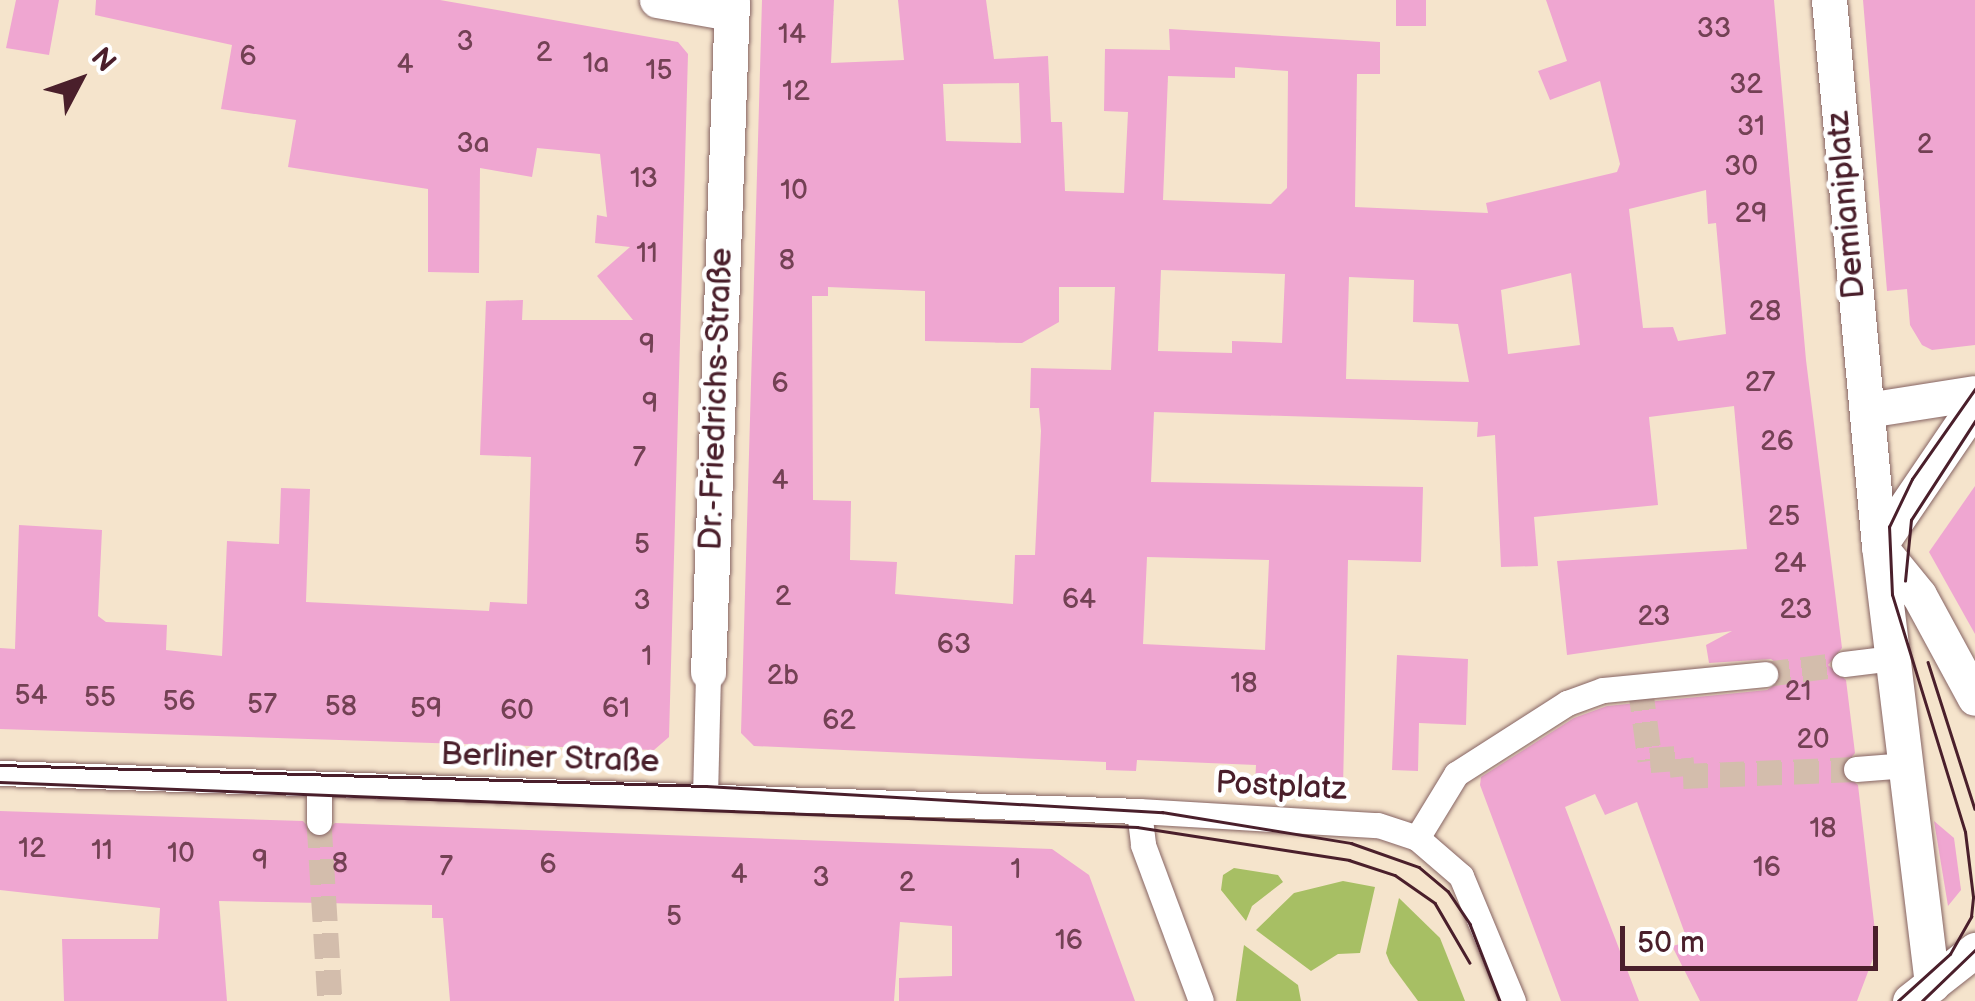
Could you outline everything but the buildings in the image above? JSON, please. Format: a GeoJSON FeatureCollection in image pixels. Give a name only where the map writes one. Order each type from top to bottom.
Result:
{"type":"FeatureCollection","features":[{"type":"Feature","properties":{"kind":"street"},"geometry":{"type":"LineString","coordinates":[[657,0],[732,6]]}},
{"type":"Feature","properties":{"kind":"street","name":"Demianiplatz"},"geometry":{"type":"LineString","coordinates":[[1829,0],[1878,546],[1907,765],[1921,993]]}},
{"type":"Feature","properties":{"kind":"street","name":"Dr.-Friedrichs-Straße"},"geometry":{"type":"LineString","coordinates":[[705,797],[732,6]]}},
{"type":"Feature","properties":{"kind":"street"},"geometry":{"type":"LineString","coordinates":[[1867,410],[1975,393]]}},
{"type":"Feature","properties":{"kind":"street"},"geometry":{"type":"LineString","coordinates":[[1975,405],[1878,546],[1919,595],[1975,698]]}},
{"type":"Feature","properties":{"kind":"street"},"geometry":{"type":"LineString","coordinates":[[1844,664],[1893,658]]}},
{"type":"Feature","properties":{"kind":"street"},"geometry":{"type":"LineString","coordinates":[[1417,838],[1456,774],[1567,704],[1603,690],[1765,674]]}},
{"type":"Feature","properties":{"kind":"street"},"geometry":{"type":"LineString","coordinates":[[1856,769],[1907,765]]}},
{"type":"Feature","properties":{"kind":"street","name":"Berliner Straße"},"geometry":{"type":"LineString","coordinates":[[0,773],[1098,811]]}},
{"type":"Feature","properties":{"kind":"street"},"geometry":{"type":"LineString","coordinates":[[319,784],[319,822]]}},
{"type":"Feature","properties":{"kind":"street","name":"Postplatz"},"geometry":{"type":"LineString","coordinates":[[1098,811],[1378,826],[1417,838],[1447,861],[1471,892],[1512,1001]]}},
{"type":"Feature","properties":{"kind":"street"},"geometry":{"type":"LineString","coordinates":[[1139,811],[1143,845],[1201,1001]]}},
{"type":"Feature","properties":{"kind":"street","name":"Demianiplatz"},"geometry":{"type":"LineString","coordinates":[[1921,993],[1975,950]]}},
{"type":"Feature","properties":{"kind":"green space"},"geometry":{"type":"Polygon","coordinates":[[[1234,868],[1278,875],[1283,882],[1252,906],[1246,921],[1221,890],[1223,875],[1234,868]]]}},
{"type":"Feature","properties":{"kind":"green space"},"geometry":{"type":"Polygon","coordinates":[[[1343,881],[1375,887],[1360,953],[1338,954],[1311,971],[1256,930],[1294,893],[1343,881]]]}},
{"type":"Feature","properties":{"kind":"green space"},"geometry":{"type":"Polygon","coordinates":[[[1399,898],[1440,938],[1465,1001],[1418,1001],[1390,963],[1386,953],[1399,898]]]}},
{"type":"Feature","properties":{"kind":"green space"},"geometry":{"type":"Polygon","coordinates":[[[1244,945],[1298,985],[1301,1001],[1236,1001],[1244,945]]]}},
{"type":"Feature","properties":{"kind":"tunnel"},"geometry":{"type":"LineString","coordinates":[[1765,674],[1844,664]]}},
{"type":"Feature","properties":{"kind":"tunnel"},"geometry":{"type":"LineString","coordinates":[[1640,685],[1650,760],[1681,758],[1683,776],[1856,769]]}},
{"type":"Feature","properties":{"kind":"tunnel"},"geometry":{"type":"LineString","coordinates":[[319,822],[330,1001]]}},
{"type":"Feature","properties":{"kind":"tram line"},"geometry":{"type":"LineString","coordinates":[[1898,1001],[1950,954],[1971,917],[1973,897],[1965,832],[1892,595],[1889,527],[1912,479],[1975,389]]}},
{"type":"Feature","properties":{"kind":"tram line"},"geometry":{"type":"LineString","coordinates":[[1905,581],[1911,520],[1975,421]]}},
{"type":"Feature","properties":{"kind":"tram line"},"geometry":{"type":"LineString","coordinates":[[1928,662],[1975,809]]}},
{"type":"Feature","properties":{"kind":"tram line"},"geometry":{"type":"LineString","coordinates":[[0,765],[706,786],[1162,812],[1351,843],[1419,867],[1448,891],[1470,924],[1500,1001]]}},
{"type":"Feature","properties":{"kind":"tram line"},"geometry":{"type":"LineString","coordinates":[[0,782],[1137,827],[1349,860],[1395,875],[1435,903],[1470,963]]}},
{"type":"Feature","properties":{"kind":"tram line"},"geometry":{"type":"LineString","coordinates":[[1922,1001],[1975,950]]}}]}
